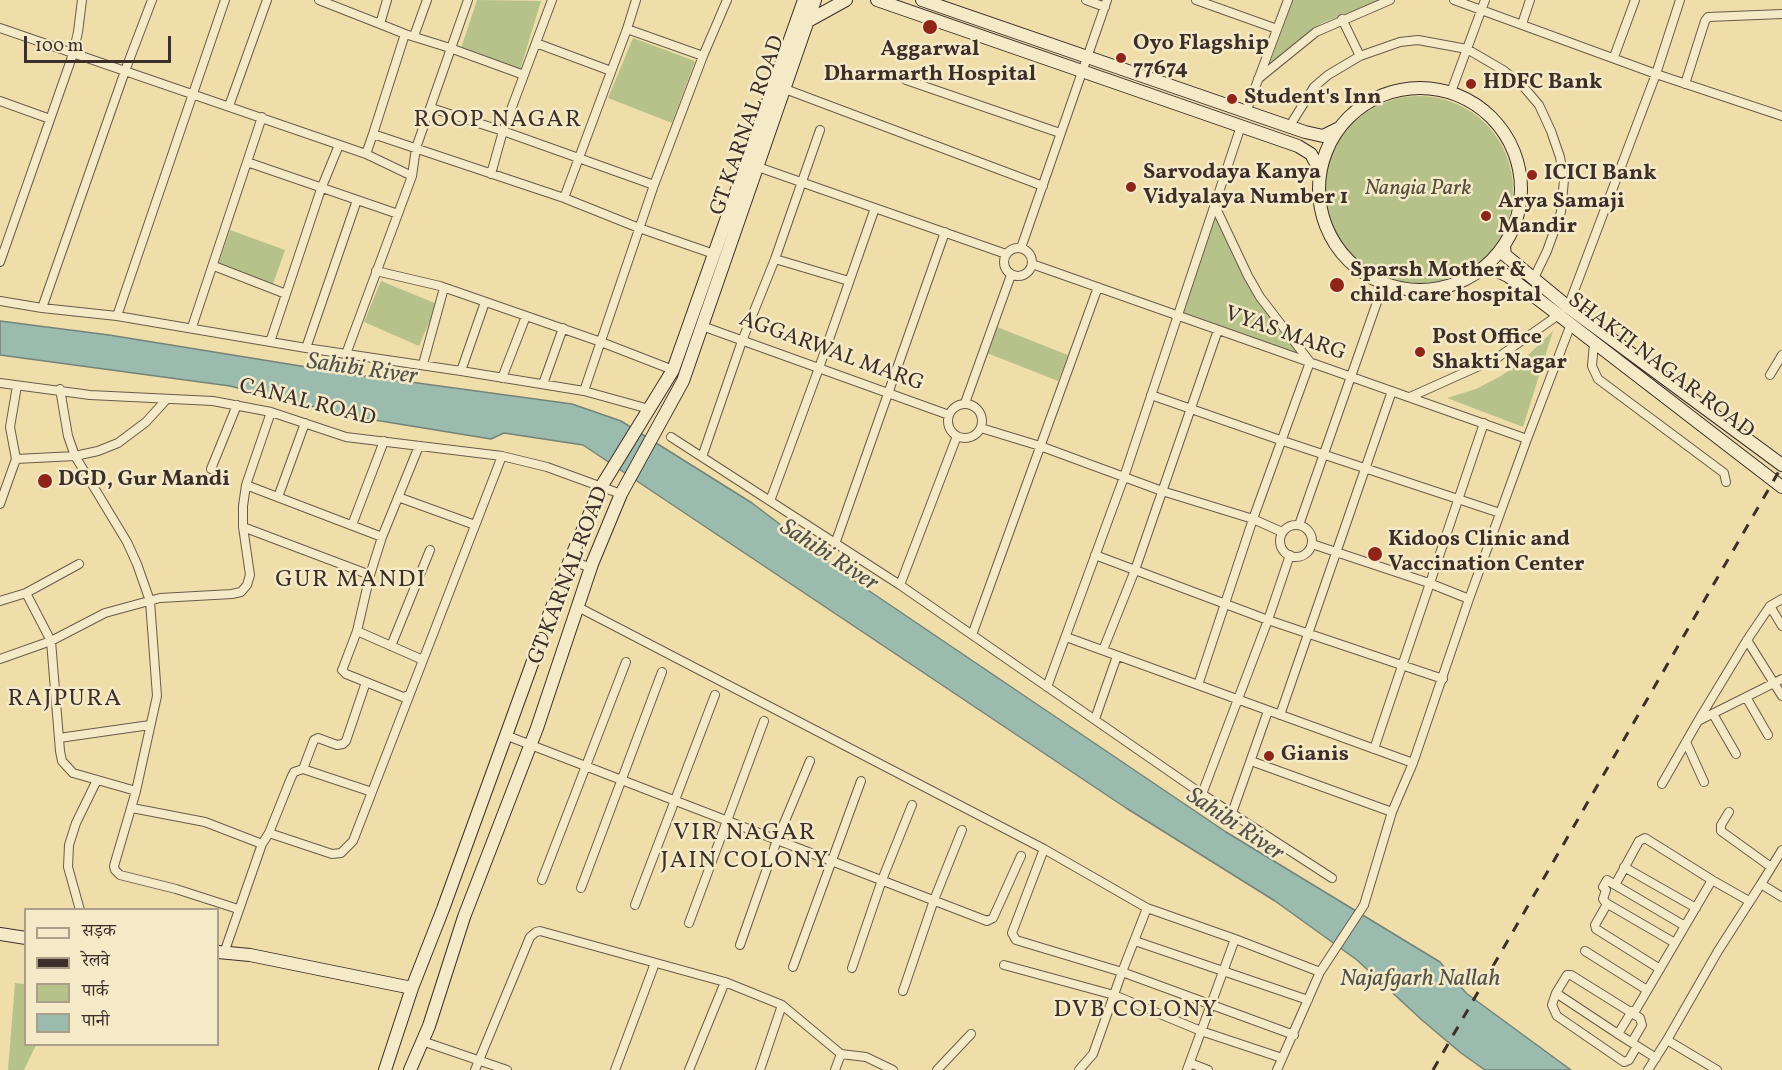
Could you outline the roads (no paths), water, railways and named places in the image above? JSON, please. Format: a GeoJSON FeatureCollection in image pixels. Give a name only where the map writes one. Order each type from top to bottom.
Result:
{"type":"FeatureCollection","features":[{"type":"Feature","properties":{"kind":"street"},"geometry":{"type":"LineString","coordinates":[[1,257],[73,54],[82,0]]}},
{"type":"Feature","properties":{"kind":"street"},"geometry":{"type":"LineString","coordinates":[[42,308],[152,0]]}},
{"type":"Feature","properties":{"kind":"street"},"geometry":{"type":"LineString","coordinates":[[117,316],[225,0]]}},
{"type":"Feature","properties":{"kind":"street"},"geometry":{"type":"LineString","coordinates":[[230,106],[267,0]]}},
{"type":"Feature","properties":{"kind":"street"},"geometry":{"type":"LineString","coordinates":[[320,0],[380,24],[524,75]]}},
{"type":"Feature","properties":{"kind":"street"},"geometry":{"type":"LineString","coordinates":[[380,24],[387,0]]}},
{"type":"Feature","properties":{"kind":"street"},"geometry":{"type":"LineString","coordinates":[[366,154],[410,35],[427,0]]}},
{"type":"Feature","properties":{"kind":"street"},"geometry":{"type":"LineString","coordinates":[[346,354],[412,176],[416,148],[468,0]]}},
{"type":"Feature","properties":{"kind":"street"},"geometry":{"type":"LineString","coordinates":[[491,174],[503,131],[552,0]]}},
{"type":"Feature","properties":{"kind":"street"},"geometry":{"type":"LineString","coordinates":[[564,198],[636,0]]}},
{"type":"Feature","properties":{"kind":"street"},"geometry":{"type":"LineString","coordinates":[[584,391],[654,185],[725,0]]}},
{"type":"Feature","properties":{"kind":"street"},"geometry":{"type":"LineString","coordinates":[[792,0],[803,18],[846,0]]}},
{"type":"Feature","properties":{"kind":"street","name":"GT KARNAL ROAD"},"geometry":{"type":"LineString","coordinates":[[410,1070],[464,916],[530,745],[591,568],[621,494],[682,381],[784,89],[803,18],[804,0]]}},
{"type":"Feature","properties":{"kind":"street","name":"GT KARNAL ROAD"},"geometry":{"type":"LineString","coordinates":[[546,623],[601,487],[673,370],[803,18],[815,0]]}},
{"type":"Feature","properties":{"kind":"street"},"geometry":{"type":"LineString","coordinates":[[877,0],[1298,146],[1311,154],[1320,171]]}},
{"type":"Feature","properties":{"kind":"street"},"geometry":{"type":"LineString","coordinates":[[922,0],[1288,127],[1323,136],[1339,128]]}},
{"type":"Feature","properties":{"kind":"street"},"geometry":{"type":"LineString","coordinates":[[1021,248],[1106,4],[1086,0]]}},
{"type":"Feature","properties":{"kind":"street"},"geometry":{"type":"LineString","coordinates":[[1196,0],[1277,29]]}},
{"type":"Feature","properties":{"kind":"street"},"geometry":{"type":"LineString","coordinates":[[1246,111],[1288,0]]}},
{"type":"Feature","properties":{"kind":"street"},"geometry":{"type":"LineString","coordinates":[[1258,79],[1316,32],[1390,0]]}},
{"type":"Feature","properties":{"kind":"street"},"geometry":{"type":"LineString","coordinates":[[1454,0],[1483,4],[1522,24],[1656,74],[1782,117]]}},
{"type":"Feature","properties":{"kind":"street"},"geometry":{"type":"LineString","coordinates":[[1522,24],[1530,0]]}},
{"type":"Feature","properties":{"kind":"street"},"geometry":{"type":"LineString","coordinates":[[1614,57],[1635,0]]}},
{"type":"Feature","properties":{"kind":"street"},"geometry":{"type":"LineString","coordinates":[[1568,307],[1656,74],[1680,0]]}},
{"type":"Feature","properties":{"kind":"street"},"geometry":{"type":"LineString","coordinates":[[1451,92],[1483,4]]}},
{"type":"Feature","properties":{"kind":"street"},"geometry":{"type":"LineString","coordinates":[[1685,84],[1708,17],[1782,14]]}},
{"type":"Feature","properties":{"kind":"street"},"geometry":{"type":"LineString","coordinates":[[1342,19],[1360,56]]}},
{"type":"Feature","properties":{"kind":"street"},"geometry":{"type":"LineString","coordinates":[[0,28],[366,154],[412,176]]}},
{"type":"Feature","properties":{"kind":"street"},"geometry":{"type":"LineString","coordinates":[[627,29],[703,56]]}},
{"type":"Feature","properties":{"kind":"street"},"geometry":{"type":"LineString","coordinates":[[1288,127],[1314,87],[1328,75],[1360,56],[1400,42],[1418,40],[1467,49],[1503,70],[1522,85],[1539,105],[1560,157],[1564,180],[1560,212],[1547,251],[1533,280]]}},
{"type":"Feature","properties":{"kind":"street"},"geometry":{"type":"LineString","coordinates":[[536,43],[611,71]]}},
{"type":"Feature","properties":{"kind":"street"},"geometry":{"type":"LineString","coordinates":[[906,80],[1060,133]]}},
{"type":"Feature","properties":{"kind":"street"},"geometry":{"type":"LineString","coordinates":[[1427,88],[1451,92],[1479,106],[1504,132],[1518,163],[1521,198],[1514,229],[1504,246],[1480,272],[1462,281],[1425,290],[1383,285],[1358,269],[1337,246],[1321,209],[1320,171],[1329,145],[1339,128],[1346,119],[1372,99],[1403,89],[1427,88]]}},
{"type":"Feature","properties":{"kind":"street"},"geometry":{"type":"LineString","coordinates":[[784,89],[1043,186]]}},
{"type":"Feature","properties":{"kind":"street"},"geometry":{"type":"LineString","coordinates":[[0,101],[50,119]]}},
{"type":"Feature","properties":{"kind":"street"},"geometry":{"type":"LineString","coordinates":[[430,108],[503,131],[654,185]]}},
{"type":"Feature","properties":{"kind":"street"},"geometry":{"type":"LineString","coordinates":[[192,327],[262,117]]}},
{"type":"Feature","properties":{"kind":"street"},"geometry":{"type":"LineString","coordinates":[[1047,687],[1124,477],[1241,126]]}},
{"type":"Feature","properties":{"kind":"street"},"geometry":{"type":"LineString","coordinates":[[702,457],[820,130]]}},
{"type":"Feature","properties":{"kind":"street"},"geometry":{"type":"LineString","coordinates":[[373,134],[564,198],[639,228],[714,254]]}},
{"type":"Feature","properties":{"kind":"street"},"geometry":{"type":"LineString","coordinates":[[270,342],[321,189],[339,145]]}},
{"type":"Feature","properties":{"kind":"street"},"geometry":{"type":"LineString","coordinates":[[247,162],[398,214]]}},
{"type":"Feature","properties":{"kind":"street"},"geometry":{"type":"LineString","coordinates":[[758,166],[1006,254]]}},
{"type":"Feature","properties":{"kind":"street"},"geometry":{"type":"LineString","coordinates":[[306,348],[357,200]]}},
{"type":"Feature","properties":{"kind":"street"},"geometry":{"type":"LineString","coordinates":[[1198,685],[1253,519],[1310,362],[1260,297],[1214,204]]}},
{"type":"Feature","properties":{"kind":"street"},"geometry":{"type":"LineString","coordinates":[[770,501],[875,208]]}},
{"type":"Feature","properties":{"kind":"street"},"geometry":{"type":"LineString","coordinates":[[835,544],[945,232]]}},
{"type":"Feature","properties":{"kind":"street","name":"SHAKTI NAGAR ROAD"},"geometry":{"type":"LineString","coordinates":[[1504,246],[1505,255],[1533,280],[1782,465]]}},
{"type":"Feature","properties":{"kind":"street"},"geometry":{"type":"LineString","coordinates":[[1021,248],[1029,252],[1032,264],[1023,274],[1011,274],[1005,267],[1006,254],[1013,249],[1021,248]]}},
{"type":"Feature","properties":{"kind":"street"},"geometry":{"type":"LineString","coordinates":[[775,259],[849,281]]}},
{"type":"Feature","properties":{"kind":"street","name":"VYAS MARG"},"geometry":{"type":"LineString","coordinates":[[1032,264],[1527,438]]}},
{"type":"Feature","properties":{"kind":"street"},"geometry":{"type":"LineString","coordinates":[[214,266],[286,294]]}},
{"type":"Feature","properties":{"kind":"street","name":"SHAKTI NAGAR ROAD"},"geometry":{"type":"LineString","coordinates":[[1480,272],[1493,269],[1508,276],[1782,487]]}},
{"type":"Feature","properties":{"kind":"street"},"geometry":{"type":"LineString","coordinates":[[376,272],[444,288],[563,328],[673,370]]}},
{"type":"Feature","properties":{"kind":"street"},"geometry":{"type":"LineString","coordinates":[[965,403],[1011,274]]}},
{"type":"Feature","properties":{"kind":"street"},"geometry":{"type":"LineString","coordinates":[[1299,525],[1383,285]]}},
{"type":"Feature","properties":{"kind":"street"},"geometry":{"type":"LineString","coordinates":[[972,634],[1098,287]]}},
{"type":"Feature","properties":{"kind":"street"},"geometry":{"type":"LineString","coordinates":[[423,364],[444,288]]}},
{"type":"Feature","properties":{"kind":"street"},"geometry":{"type":"LineString","coordinates":[[0,301],[192,327],[306,348],[423,364],[584,391],[646,414]]}},
{"type":"Feature","properties":{"kind":"street"},"geometry":{"type":"LineString","coordinates":[[461,371],[485,302]]}},
{"type":"Feature","properties":{"kind":"street"},"geometry":{"type":"LineString","coordinates":[[502,378],[526,316]]}},
{"type":"Feature","properties":{"kind":"street"},"geometry":{"type":"LineString","coordinates":[[1410,398],[1497,358],[1557,316]]}},
{"type":"Feature","properties":{"kind":"street"},"geometry":{"type":"LineString","coordinates":[[1277,1070],[1320,972],[1364,905],[1392,812],[1413,763],[1468,599],[1570,324]]}},
{"type":"Feature","properties":{"kind":"street","name":"AGGARWAL MARG"},"geometry":{"type":"LineString","coordinates":[[702,326],[949,415]]}},
{"type":"Feature","properties":{"kind":"street"},"geometry":{"type":"LineString","coordinates":[[543,384],[563,328]]}},
{"type":"Feature","properties":{"kind":"street"},"geometry":{"type":"LineString","coordinates":[[1102,650],[1135,570],[1218,330]]}},
{"type":"Feature","properties":{"kind":"street"},"geometry":{"type":"LineString","coordinates":[[1594,343],[1592,366],[1598,379],[1724,473],[1726,482]]}},
{"type":"Feature","properties":{"kind":"street"},"geometry":{"type":"LineString","coordinates":[[1770,375],[1782,355]]}},
{"type":"Feature","properties":{"kind":"street","name":"CANAL ROAD"},"geometry":{"type":"LineString","coordinates":[[0,382],[90,395],[166,400],[213,400],[271,412],[346,437],[502,456],[547,467],[621,494]]}},
{"type":"Feature","properties":{"kind":"street"},"geometry":{"type":"LineString","coordinates":[[0,504],[16,459],[10,427],[17,386]]}},
{"type":"Feature","properties":{"kind":"street"},"geometry":{"type":"LineString","coordinates":[[60,389],[68,436],[75,456],[127,542],[150,601],[157,696],[132,808],[114,866],[116,873],[238,909]]}},
{"type":"Feature","properties":{"kind":"street"},"geometry":{"type":"LineString","coordinates":[[1280,715],[1392,391]]}},
{"type":"Feature","properties":{"kind":"street"},"geometry":{"type":"LineString","coordinates":[[1151,395],[1500,513]]}},
{"type":"Feature","properties":{"kind":"street"},"geometry":{"type":"LineString","coordinates":[[16,459],[75,456],[98,451],[118,443],[146,422],[166,400]]}},
{"type":"Feature","properties":{"kind":"street"},"geometry":{"type":"LineString","coordinates":[[965,403],[978,408],[982,414],[981,428],[971,437],[957,436],[949,427],[949,415],[954,408],[965,403]]}},
{"type":"Feature","properties":{"kind":"street"},"geometry":{"type":"LineString","coordinates":[[211,469],[237,405]]}},
{"type":"Feature","properties":{"kind":"street"},"geometry":{"type":"LineString","coordinates":[[0,659],[51,641],[105,613],[160,598],[232,594],[241,591],[247,585],[250,575],[243,527],[246,485],[271,412]]}},
{"type":"Feature","properties":{"kind":"street"},"geometry":{"type":"LineString","coordinates":[[278,497],[305,423]]}},
{"type":"Feature","properties":{"kind":"street"},"geometry":{"type":"LineString","coordinates":[[1374,749],[1484,423]]}},
{"type":"Feature","properties":{"kind":"street"},"geometry":{"type":"LineString","coordinates":[[981,428],[1040,446],[1162,491],[1253,519],[1282,532]]}},
{"type":"Feature","properties":{"kind":"street"},"geometry":{"type":"LineString","coordinates":[[900,585],[957,436]]}},
{"type":"Feature","properties":{"kind":"street"},"geometry":{"type":"LineString","coordinates":[[670,437],[900,585],[1202,794],[1332,878]]}},
{"type":"Feature","properties":{"kind":"street"},"geometry":{"type":"LineString","coordinates":[[352,525],[384,441]]}},
{"type":"Feature","properties":{"kind":"street"},"geometry":{"type":"LineString","coordinates":[[409,695],[403,697],[346,674],[342,670],[357,630],[382,537],[419,446]]}},
{"type":"Feature","properties":{"kind":"street"},"geometry":{"type":"LineString","coordinates":[[269,833],[332,854],[341,853],[353,842],[502,456]]}},
{"type":"Feature","properties":{"kind":"street"},"geometry":{"type":"LineString","coordinates":[[246,485],[382,537]]}},
{"type":"Feature","properties":{"kind":"street"},"geometry":{"type":"LineString","coordinates":[[398,497],[475,525]]}},
{"type":"Feature","properties":{"kind":"street"},"geometry":{"type":"LineString","coordinates":[[1299,525],[1307,528],[1312,544],[1306,554],[1295,557],[1282,548],[1280,543],[1282,532],[1289,526],[1299,525]]}},
{"type":"Feature","properties":{"kind":"street"},"geometry":{"type":"LineString","coordinates":[[243,527],[370,575]]}},
{"type":"Feature","properties":{"kind":"street"},"geometry":{"type":"LineString","coordinates":[[1312,544],[1429,582],[1468,599]]}},
{"type":"Feature","properties":{"kind":"street"},"geometry":{"type":"LineString","coordinates":[[391,646],[430,550]]}},
{"type":"Feature","properties":{"kind":"street"},"geometry":{"type":"LineString","coordinates":[[1095,555],[1268,620],[1443,679]]}},
{"type":"Feature","properties":{"kind":"street"},"geometry":{"type":"LineString","coordinates":[[1202,794],[1268,620],[1290,555]]}},
{"type":"Feature","properties":{"kind":"street"},"geometry":{"type":"LineString","coordinates":[[570,560],[591,568]]}},
{"type":"Feature","properties":{"kind":"street"},"geometry":{"type":"LineString","coordinates":[[0,601],[26,593],[79,564]]}},
{"type":"Feature","properties":{"kind":"street"},"geometry":{"type":"LineString","coordinates":[[26,593],[51,641],[62,761],[67,769],[74,773],[136,791]]}},
{"type":"Feature","properties":{"kind":"street"},"geometry":{"type":"LineString","coordinates":[[1662,784],[1747,640],[1770,606],[1782,599]]}},
{"type":"Feature","properties":{"kind":"street"},"geometry":{"type":"LineString","coordinates":[[1770,606],[1782,626]]}},
{"type":"Feature","properties":{"kind":"street"},"geometry":{"type":"LineString","coordinates":[[578,607],[1044,849],[1147,908],[1320,972]]}},
{"type":"Feature","properties":{"kind":"street"},"geometry":{"type":"LineString","coordinates":[[357,630],[423,660]]}},
{"type":"Feature","properties":{"kind":"street"},"geometry":{"type":"LineString","coordinates":[[1066,637],[1413,763]]}},
{"type":"Feature","properties":{"kind":"street","name":"GT KARNAL ROAD"},"geometry":{"type":"LineString","coordinates":[[385,1070],[412,988],[541,639]]}},
{"type":"Feature","properties":{"kind":"street"},"geometry":{"type":"LineString","coordinates":[[1747,640],[1778,681],[1782,696]]}},
{"type":"Feature","properties":{"kind":"street"},"geometry":{"type":"LineString","coordinates":[[1095,719],[1117,656]]}},
{"type":"Feature","properties":{"kind":"street"},"geometry":{"type":"LineString","coordinates":[[542,880],[626,662]]}},
{"type":"Feature","properties":{"kind":"street"},"geometry":{"type":"LineString","coordinates":[[581,888],[662,672]]}},
{"type":"Feature","properties":{"kind":"street"},"geometry":{"type":"LineString","coordinates":[[1698,721],[1778,681]]}},
{"type":"Feature","properties":{"kind":"street"},"geometry":{"type":"LineString","coordinates":[[303,769],[312,742],[316,738],[337,746],[344,744],[366,682]]}},
{"type":"Feature","properties":{"kind":"street"},"geometry":{"type":"LineString","coordinates":[[635,905],[715,696]]}},
{"type":"Feature","properties":{"kind":"street"},"geometry":{"type":"LineString","coordinates":[[1746,698],[1768,735]]}},
{"type":"Feature","properties":{"kind":"street"},"geometry":{"type":"LineString","coordinates":[[1232,813],[1268,711]]}},
{"type":"Feature","properties":{"kind":"street"},"geometry":{"type":"LineString","coordinates":[[1713,714],[1736,754]]}},
{"type":"Feature","properties":{"kind":"street"},"geometry":{"type":"LineString","coordinates":[[689,923],[764,721]]}},
{"type":"Feature","properties":{"kind":"street"},"geometry":{"type":"LineString","coordinates":[[59,738],[150,725]]}},
{"type":"Feature","properties":{"kind":"street"},"geometry":{"type":"LineString","coordinates":[[505,735],[987,921],[992,920],[1022,856]]}},
{"type":"Feature","properties":{"kind":"street"},"geometry":{"type":"LineString","coordinates":[[1686,742],[1704,782]]}},
{"type":"Feature","properties":{"kind":"street"},"geometry":{"type":"LineString","coordinates":[[740,945],[777,840],[810,761]]}},
{"type":"Feature","properties":{"kind":"street"},"geometry":{"type":"LineString","coordinates":[[1251,761],[1392,812]]}},
{"type":"Feature","properties":{"kind":"street"},"geometry":{"type":"LineString","coordinates":[[372,792],[303,769],[294,772],[269,833],[262,844],[221,953],[250,955],[412,988]]}},
{"type":"Feature","properties":{"kind":"street"},"geometry":{"type":"LineString","coordinates":[[80,908],[68,867],[69,845],[76,823],[97,780]]}},
{"type":"Feature","properties":{"kind":"street"},"geometry":{"type":"LineString","coordinates":[[794,967],[861,781]]}},
{"type":"Feature","properties":{"kind":"street"},"geometry":{"type":"LineString","coordinates":[[852,968],[882,880],[912,805]]}},
{"type":"Feature","properties":{"kind":"street"},"geometry":{"type":"LineString","coordinates":[[132,808],[206,822],[262,844]]}},
{"type":"Feature","properties":{"kind":"street"},"geometry":{"type":"LineString","coordinates":[[1728,812],[1721,825],[1721,831],[1771,867]]}},
{"type":"Feature","properties":{"kind":"street"},"geometry":{"type":"LineString","coordinates":[[903,991],[934,900],[963,830]]}},
{"type":"Feature","properties":{"kind":"street"},"geometry":{"type":"LineString","coordinates":[[1616,885],[1639,841],[1645,838],[1749,901]]}},
{"type":"Feature","properties":{"kind":"street"},"geometry":{"type":"LineString","coordinates":[[1044,849],[1012,933],[1016,940],[1122,972],[1294,1035]]}},
{"type":"Feature","properties":{"kind":"street"},"geometry":{"type":"LineString","coordinates":[[1648,1070],[1718,951],[1782,850]]}},
{"type":"Feature","properties":{"kind":"street"},"geometry":{"type":"LineString","coordinates":[[1624,867],[1696,908]]}},
{"type":"Feature","properties":{"kind":"street"},"geometry":{"type":"LineString","coordinates":[[1675,943],[1607,904],[1603,899],[1606,890],[1603,887],[1607,880],[1685,926]]}},
{"type":"Feature","properties":{"kind":"street"},"geometry":{"type":"LineString","coordinates":[[1618,1034],[1660,969],[1712,880]]}},
{"type":"Feature","properties":{"kind":"street"},"geometry":{"type":"LineString","coordinates":[[1761,884],[1780,892]]}},
{"type":"Feature","properties":{"kind":"street"},"geometry":{"type":"LineString","coordinates":[[1607,904],[1595,925],[1596,928],[1660,969]]}},
{"type":"Feature","properties":{"kind":"street"},"geometry":{"type":"LineString","coordinates":[[1079,1070],[1093,1054],[1147,908]]}},
{"type":"Feature","properties":{"kind":"street"},"geometry":{"type":"LineString","coordinates":[[475,1070],[533,934],[540,931],[725,982],[783,1005],[841,1054],[866,1057],[893,1070]]}},
{"type":"Feature","properties":{"kind":"street"},"geometry":{"type":"LineString","coordinates":[[0,934],[24,938]]}},
{"type":"Feature","properties":{"kind":"street"},"geometry":{"type":"LineString","coordinates":[[1208,1070],[1188,1066],[1235,939]]}},
{"type":"Feature","properties":{"kind":"street"},"geometry":{"type":"LineString","coordinates":[[1136,941],[1308,1000]]}},
{"type":"Feature","properties":{"kind":"street"},"geometry":{"type":"LineString","coordinates":[[1585,951],[1647,990]]}},
{"type":"Feature","properties":{"kind":"street"},"geometry":{"type":"LineString","coordinates":[[615,1070],[655,963]]}},
{"type":"Feature","properties":{"kind":"street"},"geometry":{"type":"LineString","coordinates":[[1004,965],[1114,995],[1201,1030],[1282,1058]]}},
{"type":"Feature","properties":{"kind":"street"},"geometry":{"type":"LineString","coordinates":[[1567,975],[1571,975],[1633,1012],[1641,1019],[1642,1025],[1629,1060],[1624,1062],[1557,1016],[1552,1005],[1567,975]]}},
{"type":"Feature","properties":{"kind":"street"},"geometry":{"type":"LineString","coordinates":[[689,1070],[725,982]]}},
{"type":"Feature","properties":{"kind":"street"},"geometry":{"type":"LineString","coordinates":[[1556,993],[1656,1058]]}},
{"type":"Feature","properties":{"kind":"street"},"geometry":{"type":"LineString","coordinates":[[760,1070],[783,1005]]}},
{"type":"Feature","properties":{"kind":"street"},"geometry":{"type":"LineString","coordinates":[[937,1070],[971,1034]]}},
{"type":"Feature","properties":{"kind":"street"},"geometry":{"type":"LineString","coordinates":[[1667,1040],[1717,1070]]}},
{"type":"Feature","properties":{"kind":"street"},"geometry":{"type":"LineString","coordinates":[[422,1041],[507,1070]]}},
{"type":"Feature","properties":{"kind":"street"},"geometry":{"type":"LineString","coordinates":[[836,1070],[841,1054]]}},
{"type":"Feature","properties":{"kind":"water","name":"Najafgarh Nallah"},"geometry":{"type":"Polygon","coordinates":[[[0,321],[109,335],[344,373],[572,404],[621,421],[752,503],[856,582],[1226,832],[1440,962],[1466,993],[1571,1070],[1485,1070],[1423,1021],[1357,960],[1275,901],[1126,808],[583,445],[504,433],[491,439],[350,416],[230,386],[0,355],[0,321]]]}},
{"type":"Feature","properties":{"kind":"railway"},"geometry":{"type":"LineString","coordinates":[[1433,1070],[1782,466]]}},
{"type":"Feature","properties":{"kind":"place","name":"Aggarwal Dharmarth Hospital"},"geometry":{"type":"Point","coordinates":[930,27]}},
{"type":"Feature","properties":{"kind":"place","name":"Oyo Flagship 77674"},"geometry":{"type":"Point","coordinates":[1121,58]}},
{"type":"Feature","properties":{"kind":"place","name":"HDFC Bank"},"geometry":{"type":"Point","coordinates":[1471,84]}},
{"type":"Feature","properties":{"kind":"place","name":"Student's Inn"},"geometry":{"type":"Point","coordinates":[1232,99]}},
{"type":"Feature","properties":{"kind":"place","name":"ICICI Bank"},"geometry":{"type":"Point","coordinates":[1532,175]}},
{"type":"Feature","properties":{"kind":"place","name":"Sarvodaya Kanya Vidyalaya Number 1"},"geometry":{"type":"Point","coordinates":[1131,187]}},
{"type":"Feature","properties":{"kind":"place","name":"Arya Samaji Mandir"},"geometry":{"type":"Point","coordinates":[1486,216]}},
{"type":"Feature","properties":{"kind":"place","name":"Sparsh Mother & child care hospital"},"geometry":{"type":"Point","coordinates":[1337,285]}},
{"type":"Feature","properties":{"kind":"place","name":"Post Office Shakti Nagar"},"geometry":{"type":"Point","coordinates":[1420,352]}},
{"type":"Feature","properties":{"kind":"place","name":"DGD, Gur Mandi"},"geometry":{"type":"Point","coordinates":[45,481]}},
{"type":"Feature","properties":{"kind":"place","name":"Kidoos Clinic and Vaccination Center"},"geometry":{"type":"Point","coordinates":[1375,554]}},
{"type":"Feature","properties":{"kind":"place","name":"Gianis"},"geometry":{"type":"Point","coordinates":[1269,756]}},
{"type":"Feature","properties":{"kind":"district","name":"ROOP NAGAR"},"geometry":{"type":"Point","coordinates":[498,122]}},
{"type":"Feature","properties":{"kind":"district","name":"GUR MANDI"},"geometry":{"type":"Point","coordinates":[351,582]}},
{"type":"Feature","properties":{"kind":"district","name":"RAJPURA"},"geometry":{"type":"Point","coordinates":[65,701]}},
{"type":"Feature","properties":{"kind":"district","name":"VIR NAGAR JAIN COLONY"},"geometry":{"type":"Point","coordinates":[745,849]}},
{"type":"Feature","properties":{"kind":"district","name":"DVB COLONY"},"geometry":{"type":"Point","coordinates":[1136,1012]}},
{"type":"Feature","properties":{"kind":"park label","name":"Nangia Park"},"geometry":{"type":"Point","coordinates":[1418,190]}},
{"type":"Feature","properties":{"kind":"water label","name":"Sahibi River"},"geometry":{"type":"Point","coordinates":[362,371]}},
{"type":"Feature","properties":{"kind":"water label","name":"Sahibi River"},"geometry":{"type":"Point","coordinates":[828,557]}},
{"type":"Feature","properties":{"kind":"water label","name":"Sahibi River"},"geometry":{"type":"Point","coordinates":[1234,826]}}]}
